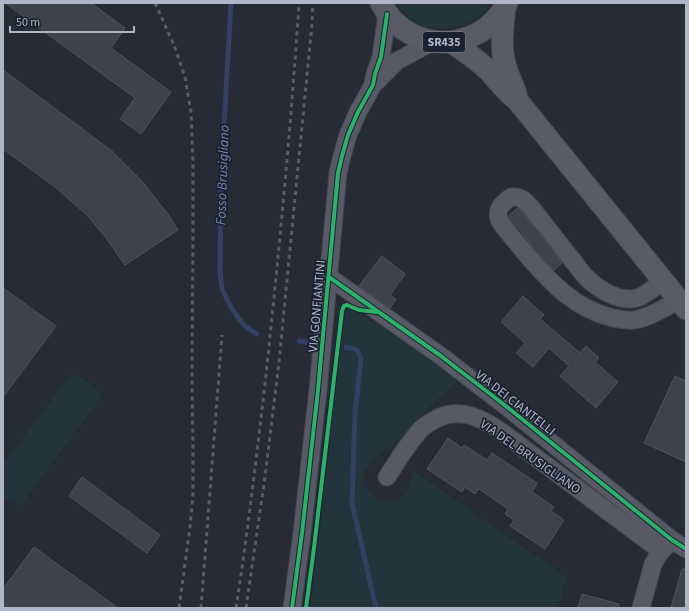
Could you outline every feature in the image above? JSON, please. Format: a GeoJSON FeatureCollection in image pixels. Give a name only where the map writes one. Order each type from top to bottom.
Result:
{"type":"FeatureCollection","features":[{"type":"Feature","properties":{"kind":"main road","name":"SR435"},"geometry":{"type":"LineString","coordinates":[[442,42],[462,40],[477,34],[491,24],[506,5]]}},
{"type":"Feature","properties":{"kind":"main road","name":"SR435"},"geometry":{"type":"LineString","coordinates":[[506,5],[502,48],[505,66],[514,87],[517,100]]}},
{"type":"Feature","properties":{"kind":"main road","name":"SR435"},"geometry":{"type":"LineString","coordinates":[[384,9],[399,26],[408,32],[418,37],[442,42],[476,59],[488,70],[517,100],[682,305]]}},
{"type":"Feature","properties":{"kind":"street","name":"VIA GONFIANTINI"},"geometry":{"type":"LineString","coordinates":[[373,85],[375,74],[382,57],[384,9]]}},
{"type":"Feature","properties":{"kind":"street","name":"VIA GONFIANTINI"},"geometry":{"type":"LineString","coordinates":[[292,608],[318,390],[338,173],[345,144],[352,124],[365,98],[373,85],[387,70],[397,60],[442,42]]}},
{"type":"Feature","properties":{"kind":"street"},"geometry":{"type":"LineString","coordinates":[[664,281],[640,297],[627,299],[614,296],[590,282],[524,200],[511,197],[501,206],[498,212],[499,220],[504,228],[545,276],[562,292],[587,309],[615,318],[634,320],[682,305]]}},
{"type":"Feature","properties":{"kind":"street","name":"VIA DEI CIANTELLI"},"geometry":{"type":"LineString","coordinates":[[329,277],[441,356],[507,407],[673,546]]}},
{"type":"Feature","properties":{"kind":"street","name":"VIA DEL BRUSIGLIANO"},"geometry":{"type":"LineString","coordinates":[[387,477],[417,434],[427,424],[445,415],[459,413],[468,414],[494,426],[673,546]]}},
{"type":"Feature","properties":{"kind":"street"},"geometry":{"type":"LineString","coordinates":[[641,608],[652,569],[658,555],[673,546]]}},
{"type":"Feature","properties":{"kind":"shaded area"},"geometry":{"type":"Polygon","coordinates":[[[396,3],[490,3],[480,14],[469,22],[456,27],[443,28],[430,27],[417,22],[406,14],[396,3]]]}},
{"type":"Feature","properties":{"kind":"shaded area"},"geometry":{"type":"Polygon","coordinates":[[[348,307],[416,347],[457,380],[389,449],[379,455],[368,466],[364,475],[366,487],[376,497],[383,500],[397,500],[403,497],[408,491],[412,478],[412,470],[566,577],[558,608],[310,608],[320,534],[340,350],[345,313],[348,307]]]}},
{"type":"Feature","properties":{"kind":"shaded area"},"geometry":{"type":"Polygon","coordinates":[[[71,374],[88,382],[96,388],[102,396],[20,506],[3,497],[3,465],[71,374]]]}},
{"type":"Feature","properties":{"kind":"building"},"geometry":{"type":"Polygon","coordinates":[[[5,3],[91,3],[125,28],[111,48],[171,92],[141,134],[120,119],[135,98],[5,3]]]}},
{"type":"Feature","properties":{"kind":"building"},"geometry":{"type":"Polygon","coordinates":[[[3,70],[113,152],[142,181],[167,213],[178,230],[125,265],[106,238],[87,215],[55,187],[3,149],[3,70]]]}},
{"type":"Feature","properties":{"kind":"building"},"geometry":{"type":"Polygon","coordinates":[[[518,208],[562,263],[554,270],[510,218],[509,215],[518,208]]]}},
{"type":"Feature","properties":{"kind":"building"},"geometry":{"type":"Polygon","coordinates":[[[382,256],[405,274],[390,295],[396,299],[390,308],[359,286],[382,256]]]}},
{"type":"Feature","properties":{"kind":"building"},"geometry":{"type":"Polygon","coordinates":[[[3,288],[56,326],[3,397],[3,288]]]}},
{"type":"Feature","properties":{"kind":"building"},"geometry":{"type":"Polygon","coordinates":[[[523,296],[544,315],[540,319],[580,353],[586,346],[599,358],[595,362],[618,382],[596,408],[560,376],[569,366],[549,348],[533,367],[516,353],[525,343],[501,322],[523,296]]]}},
{"type":"Feature","properties":{"kind":"building"},"geometry":{"type":"Polygon","coordinates":[[[675,376],[686,381],[686,462],[644,443],[675,376]]]}},
{"type":"Feature","properties":{"kind":"building"},"geometry":{"type":"Polygon","coordinates":[[[448,438],[462,448],[464,445],[487,460],[492,453],[537,483],[532,492],[554,507],[551,511],[564,520],[545,549],[510,526],[514,520],[505,514],[508,509],[479,489],[475,494],[465,487],[462,492],[427,469],[448,438]]]}},
{"type":"Feature","properties":{"kind":"building"},"geometry":{"type":"Polygon","coordinates":[[[82,477],[160,535],[147,553],[69,496],[82,477]]]}},
{"type":"Feature","properties":{"kind":"building"},"geometry":{"type":"Polygon","coordinates":[[[34,547],[118,608],[3,608],[3,589],[34,547]]]}},
{"type":"Feature","properties":{"kind":"building"},"geometry":{"type":"Polygon","coordinates":[[[682,569],[686,569],[686,608],[671,608],[682,569]]]}},
{"type":"Feature","properties":{"kind":"building"},"geometry":{"type":"Polygon","coordinates":[[[582,594],[619,604],[619,608],[578,608],[582,594]]]}},
{"type":"Feature","properties":{"kind":"waterway","name":"Fosso Brusigliano"},"geometry":{"type":"LineString","coordinates":[[231,3],[221,178],[220,271],[222,289],[232,309],[243,324],[257,334]]}},
{"type":"Feature","properties":{"kind":"waterway","name":"Fosso Brusigliano"},"geometry":{"type":"LineString","coordinates":[[299,341],[310,343]]}},
{"type":"Feature","properties":{"kind":"waterway","name":"Fosso Brusigliano"},"geometry":{"type":"LineString","coordinates":[[346,347],[356,350],[361,360],[355,412],[352,503],[376,608]]}},
{"type":"Feature","properties":{"kind":"railway"},"geometry":{"type":"LineString","coordinates":[[155,3],[174,45],[185,77],[191,112],[193,161],[193,494],[179,608]]}},
{"type":"Feature","properties":{"kind":"railway"},"geometry":{"type":"LineString","coordinates":[[236,608],[266,375],[276,282],[299,3]]}},
{"type":"Feature","properties":{"kind":"railway"},"geometry":{"type":"LineString","coordinates":[[246,608],[265,477],[279,362],[313,3]]}},
{"type":"Feature","properties":{"kind":"railway"},"geometry":{"type":"LineString","coordinates":[[201,608],[222,335]]}},
{"type":"Feature","properties":{"kind":"cycle path"},"geometry":{"type":"LineString","coordinates":[[292,608],[318,390],[338,173],[348,135],[358,112],[373,85],[381,57],[387,14]]}},
{"type":"Feature","properties":{"kind":"cycle path"},"geometry":{"type":"LineString","coordinates":[[329,277],[441,356],[507,407],[672,540],[686,549]]}},
{"type":"Feature","properties":{"kind":"cycle path"},"geometry":{"type":"LineString","coordinates":[[306,608],[342,311],[344,306],[347,305],[359,310],[377,312]]}}]}
